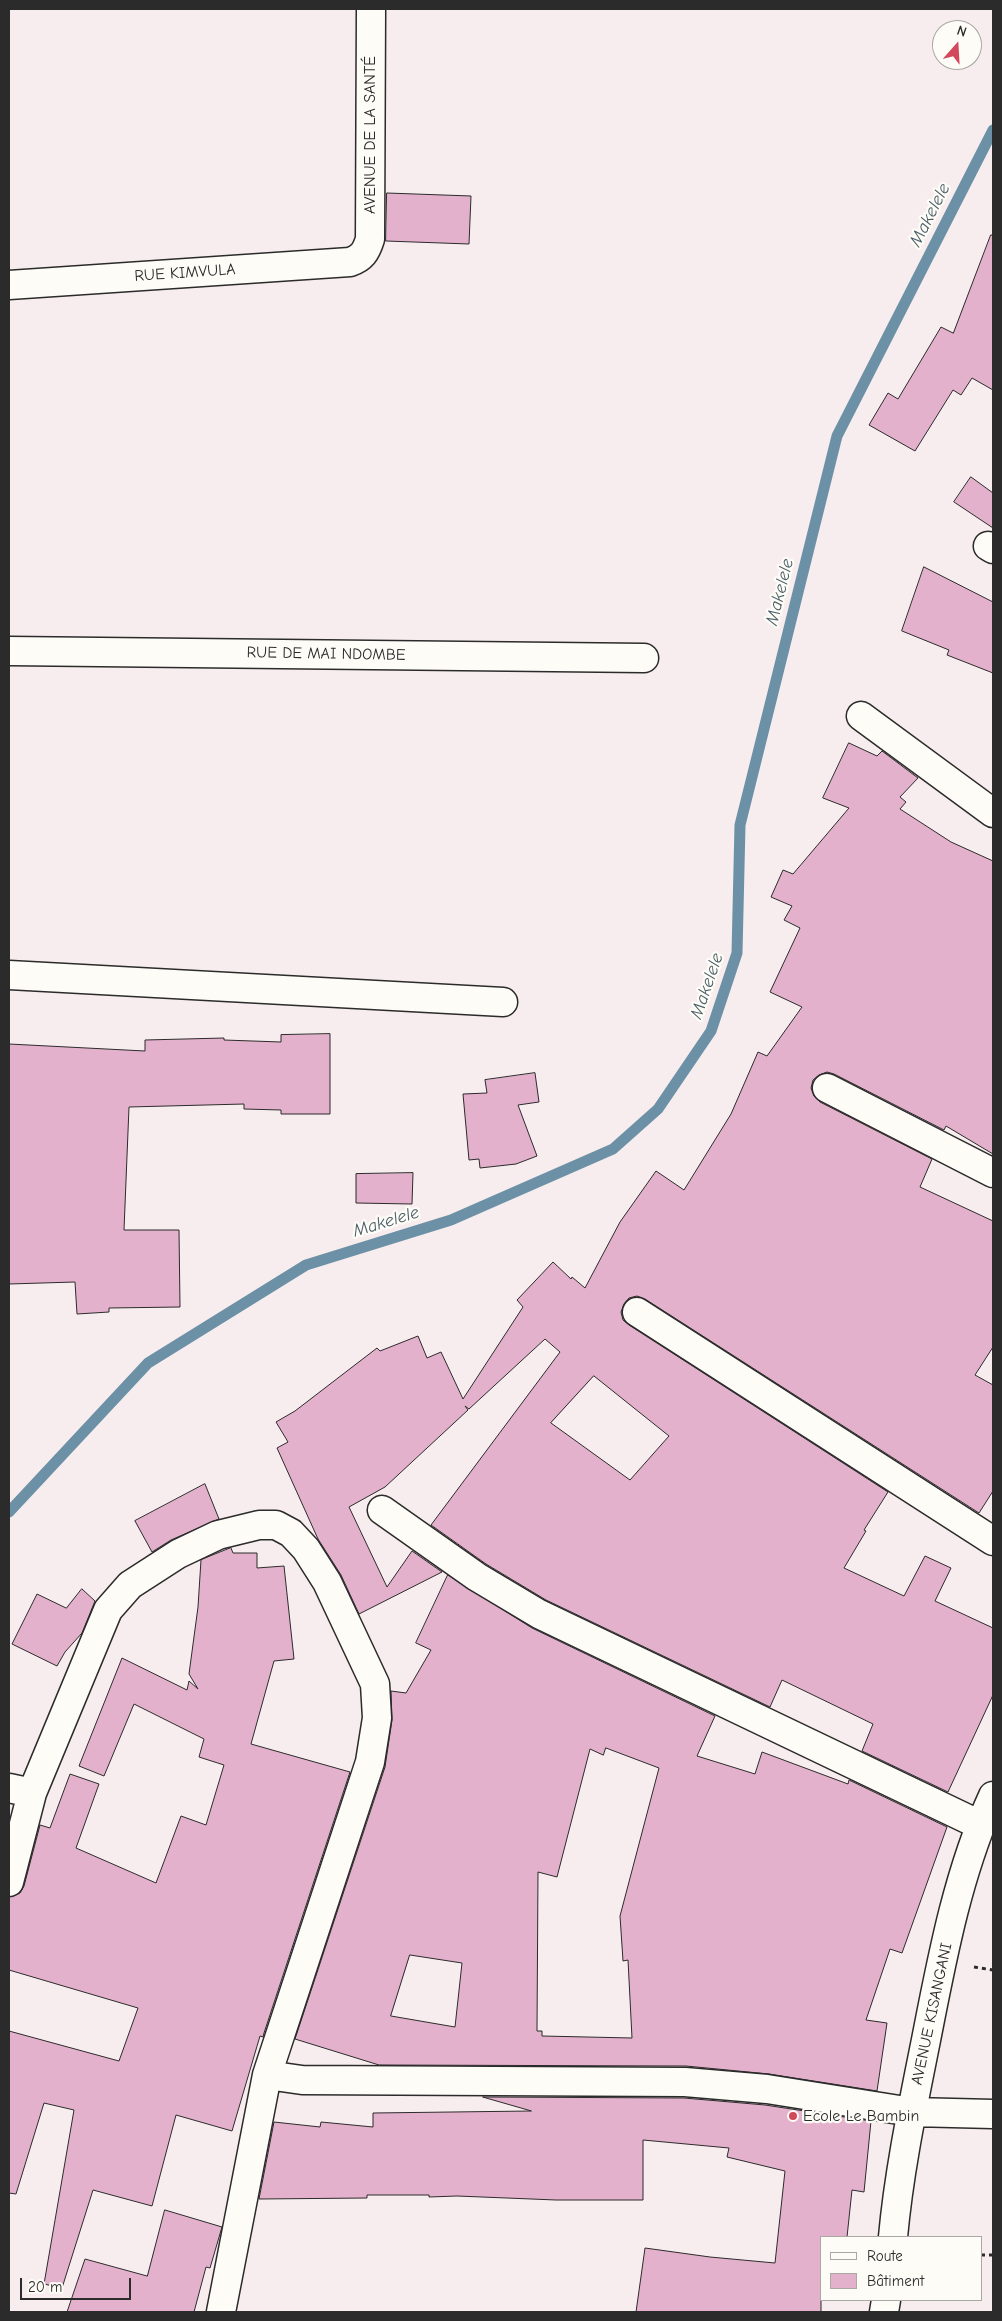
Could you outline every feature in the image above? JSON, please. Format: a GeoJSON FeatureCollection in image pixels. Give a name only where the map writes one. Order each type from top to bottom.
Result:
{"type":"FeatureCollection","features":[{"type":"Feature","properties":{"kind":"street","name":"AVENUE DE LA SANTÉ"},"geometry":{"type":"LineString","coordinates":[[360,259],[367,249],[370,239],[371,9]]}},
{"type":"Feature","properties":{"kind":"street","name":"RUE KIMVULA"},"geometry":{"type":"LineString","coordinates":[[9,285],[340,263],[360,259]]}},
{"type":"Feature","properties":{"kind":"street","name":"RUE DE MAI NDOMBE"},"geometry":{"type":"LineString","coordinates":[[9,651],[644,658]]}},
{"type":"Feature","properties":{"kind":"street"},"geometry":{"type":"LineString","coordinates":[[861,716],[993,813]]}},
{"type":"Feature","properties":{"kind":"street"},"geometry":{"type":"LineString","coordinates":[[9,975],[503,1002]]}},
{"type":"Feature","properties":{"kind":"street"},"geometry":{"type":"LineString","coordinates":[[827,1088],[993,1173]]}},
{"type":"Feature","properties":{"kind":"street"},"geometry":{"type":"LineString","coordinates":[[637,1312],[993,1541]]}},
{"type":"Feature","properties":{"kind":"street"},"geometry":{"type":"LineString","coordinates":[[382,1510],[477,1577],[539,1614],[980,1824]]}},
{"type":"Feature","properties":{"kind":"street"},"geometry":{"type":"LineString","coordinates":[[9,1882],[21,1790],[108,1610],[130,1584],[178,1554],[218,1535],[260,1525],[276,1525],[291,1533],[306,1549],[327,1582],[371,1676],[374,1684],[376,1718],[370,1762],[267,2074],[221,2312]]}},
{"type":"Feature","properties":{"kind":"street","name":"AVENUE KISANGANI"},"geometry":{"type":"LineString","coordinates":[[893,2236],[897,2191],[941,1962],[980,1824],[993,1796]]}},
{"type":"Feature","properties":{"kind":"street"},"geometry":{"type":"LineString","coordinates":[[267,2074],[302,2080],[718,2083],[912,2112],[993,2114]]}},
{"type":"Feature","properties":{"kind":"building"},"geometry":{"type":"Polygon","coordinates":[[[387,193],[471,196],[469,244],[386,241],[387,193]]]}},
{"type":"Feature","properties":{"kind":"building"},"geometry":{"type":"Polygon","coordinates":[[[991,235],[993,235],[993,390],[972,378],[961,395],[953,390],[915,451],[869,425],[888,393],[898,399],[941,327],[953,333],[991,235]]]}},
{"type":"Feature","properties":{"kind":"building"},"geometry":{"type":"Polygon","coordinates":[[[971,477],[993,493],[993,528],[954,502],[971,477]]]}},
{"type":"Feature","properties":{"kind":"building"},"geometry":{"type":"Polygon","coordinates":[[[924,567],[993,602],[993,673],[947,655],[949,650],[902,631],[924,567]]]}},
{"type":"Feature","properties":{"kind":"building"},"geometry":{"type":"Polygon","coordinates":[[[849,743],[877,756],[882,751],[918,778],[900,797],[906,802],[900,809],[951,842],[993,861],[993,1154],[946,1126],[944,1130],[834,1074],[827,1072],[819,1075],[813,1080],[811,1088],[814,1096],[820,1102],[932,1159],[920,1187],[993,1221],[993,1347],[975,1375],[993,1385],[993,1491],[979,1513],[645,1299],[637,1296],[629,1298],[621,1312],[623,1320],[629,1325],[888,1492],[864,1530],[866,1531],[844,1568],[904,1596],[925,1556],[951,1568],[935,1601],[993,1628],[993,1695],[948,1792],[862,1751],[873,1724],[782,1680],[770,1707],[546,1600],[486,1564],[431,1525],[560,1352],[545,1339],[469,1409],[465,1406],[468,1410],[385,1487],[349,1507],[387,1587],[412,1551],[442,1572],[359,1614],[341,1575],[318,1539],[277,1448],[288,1442],[276,1422],[295,1411],[377,1348],[380,1351],[418,1336],[427,1358],[441,1352],[463,1399],[523,1307],[517,1300],[553,1262],[571,1279],[572,1277],[585,1288],[620,1222],[656,1171],[684,1190],[731,1114],[758,1052],[767,1056],[802,1007],[770,992],[800,928],[784,920],[792,906],[771,897],[783,870],[793,874],[849,808],[823,798],[849,743]],[[594,1376],[551,1423],[630,1480],[669,1436],[594,1376]]]}},
{"type":"Feature","properties":{"kind":"building"},"geometry":{"type":"Polygon","coordinates":[[[330,1034],[330,1114],[281,1114],[281,1110],[244,1109],[244,1104],[129,1107],[124,1230],[179,1230],[180,1307],[109,1308],[109,1312],[77,1314],[75,1282],[9,1284],[9,1044],[145,1051],[145,1040],[224,1038],[224,1040],[281,1042],[281,1035],[330,1034]]]}},
{"type":"Feature","properties":{"kind":"building"},"geometry":{"type":"Polygon","coordinates":[[[535,1073],[539,1102],[518,1105],[537,1156],[516,1164],[480,1168],[479,1159],[469,1160],[463,1094],[487,1093],[485,1080],[535,1073]]]}},
{"type":"Feature","properties":{"kind":"building"},"geometry":{"type":"Polygon","coordinates":[[[413,1173],[412,1204],[356,1203],[356,1174],[413,1173]]]}},
{"type":"Feature","properties":{"kind":"building"},"geometry":{"type":"Polygon","coordinates":[[[205,1484],[219,1519],[171,1540],[152,1552],[135,1521],[205,1484]]]}},
{"type":"Feature","properties":{"kind":"building"},"geometry":{"type":"Polygon","coordinates":[[[231,1548],[233,1553],[257,1553],[257,1568],[284,1566],[294,1659],[274,1661],[251,1744],[350,1772],[263,2037],[260,2036],[232,2131],[176,2115],[152,2206],[93,2190],[62,2288],[44,2284],[74,2110],[44,2103],[16,2194],[9,2193],[9,2031],[119,2061],[138,2008],[9,1970],[9,1897],[20,1893],[24,1886],[40,1825],[50,1828],[70,1774],[99,1784],[76,1848],[156,1883],[181,1816],[206,1825],[224,1765],[199,1757],[204,1739],[134,1704],[104,1776],[79,1766],[122,1658],[187,1690],[189,1681],[198,1689],[189,1674],[198,1607],[201,1560],[231,1548]]]}},
{"type":"Feature","properties":{"kind":"building"},"geometry":{"type":"Polygon","coordinates":[[[448,1575],[532,1628],[715,1716],[697,1756],[755,1774],[762,1752],[848,1784],[849,1780],[947,1827],[902,1953],[890,1949],[866,2020],[887,2023],[877,2091],[769,2074],[686,2066],[379,2065],[295,2039],[385,1767],[392,1720],[391,1691],[406,1693],[431,1650],[416,1643],[448,1575]],[[606,1748],[603,1755],[590,1749],[557,1877],[538,1872],[537,2031],[542,2031],[542,2036],[632,2038],[628,1960],[623,1961],[620,1916],[659,1768],[606,1748]],[[410,1955],[391,2016],[455,2027],[462,1963],[410,1955]]]}},
{"type":"Feature","properties":{"kind":"building"},"geometry":{"type":"Polygon","coordinates":[[[82,1589],[95,1601],[82,1633],[65,1652],[57,1666],[12,1644],[37,1594],[66,1608],[82,1589]]]}},
{"type":"Feature","properties":{"kind":"building"},"geometry":{"type":"Polygon","coordinates":[[[483,2097],[684,2098],[765,2105],[871,2121],[864,2192],[852,2190],[847,2236],[820,2236],[821,2312],[636,2312],[645,2248],[775,2263],[785,2171],[727,2157],[729,2148],[643,2140],[643,2200],[556,2200],[457,2196],[429,2197],[429,2195],[367,2195],[367,2198],[259,2199],[274,2122],[320,2127],[321,2122],[373,2127],[373,2113],[531,2111],[483,2097]]]}},
{"type":"Feature","properties":{"kind":"building"},"geometry":{"type":"Polygon","coordinates":[[[165,2210],[222,2227],[210,2268],[206,2267],[194,2312],[67,2312],[85,2259],[147,2276],[165,2210]]]}},
{"type":"Feature","properties":{"kind":"waterway","name":"Makelele"},"geometry":{"type":"LineString","coordinates":[[9,1512],[148,1363],[306,1265],[451,1220],[613,1149],[658,1109],[711,1031],[737,953],[740,825],[837,436],[993,130]]}},
{"type":"Feature","properties":{"kind":"place","name":"Ecole Le Bambin"},"geometry":{"type":"Point","coordinates":[793,2116]}}]}
